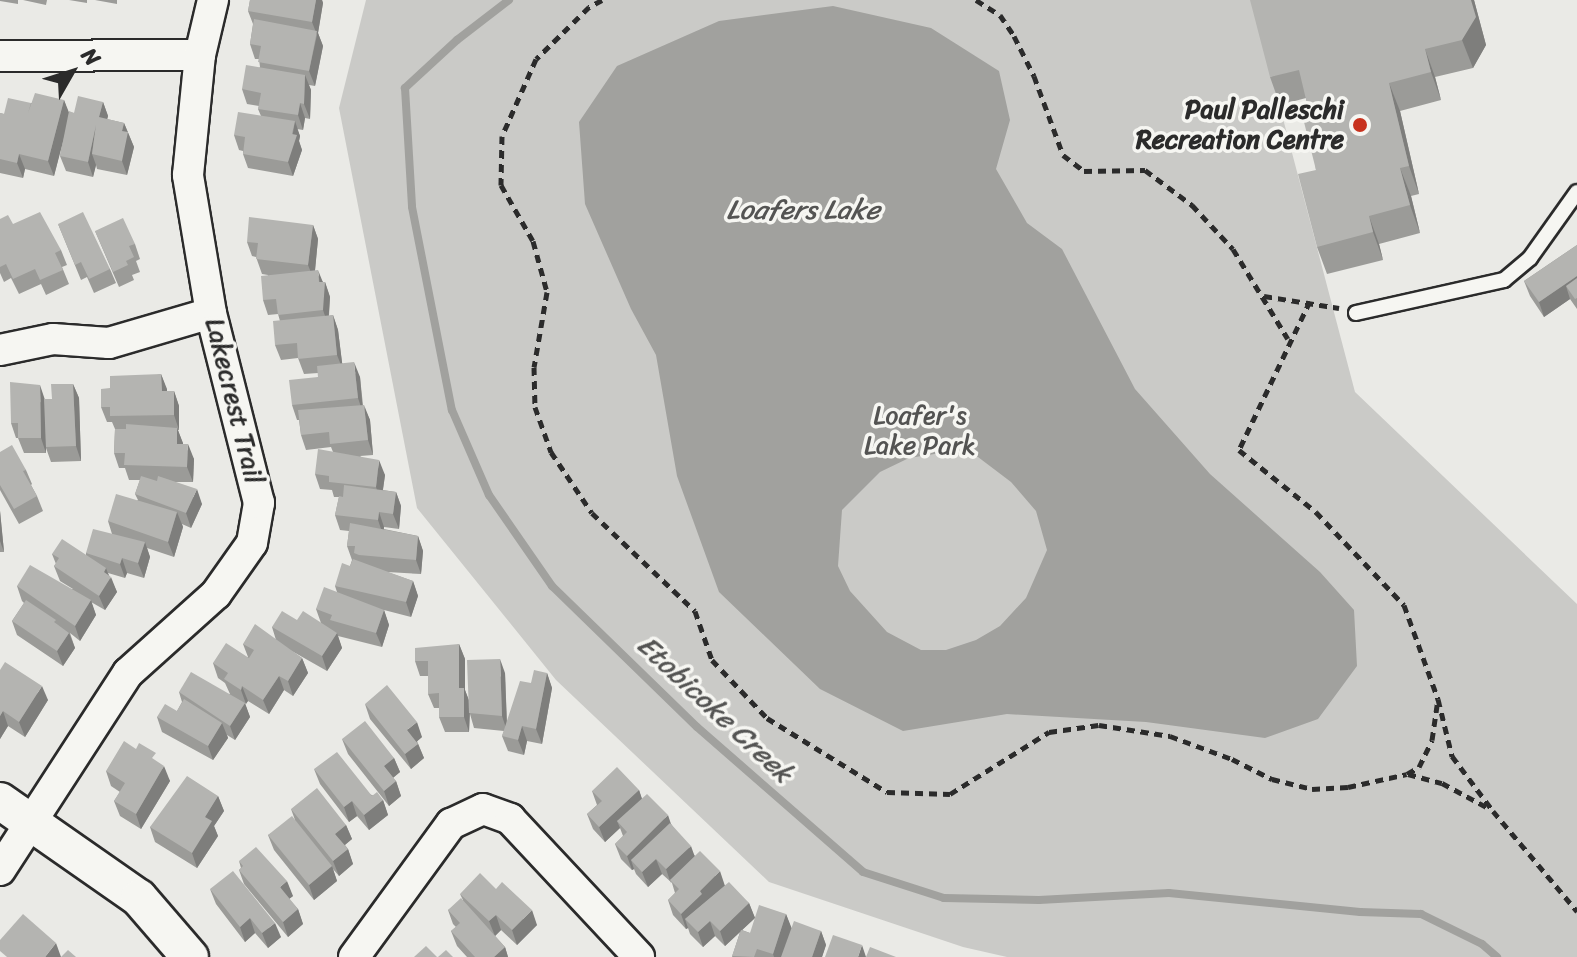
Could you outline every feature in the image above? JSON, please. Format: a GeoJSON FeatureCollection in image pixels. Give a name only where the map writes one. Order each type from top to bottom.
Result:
{"type":"FeatureCollection","features":[{"type":"Feature","properties":{"kind":"street","name":"Lakecrest Trail"},"geometry":{"type":"LineString","coordinates":[[0,870],[128,673],[216,594],[252,543],[259,503],[211,313],[188,175],[200,55],[213,0]]}},
{"type":"Feature","properties":{"kind":"street"},"geometry":{"type":"LineString","coordinates":[[0,56],[200,55]]}},
{"type":"Feature","properties":{"kind":"street"},"geometry":{"type":"LineString","coordinates":[[0,350],[53,339],[109,343],[211,313]]}},
{"type":"Feature","properties":{"kind":"street"},"geometry":{"type":"LineString","coordinates":[[0,801],[139,898],[190,957]]}},
{"type":"Feature","properties":{"kind":"street"},"geometry":{"type":"LineString","coordinates":[[354,957],[451,824],[483,809],[510,819],[639,957]]}},
{"type":"Feature","properties":{"kind":"lane"},"geometry":{"type":"LineString","coordinates":[[1356,313],[1504,280],[1530,258],[1577,192]]}},
{"type":"Feature","properties":{"kind":"path"},"geometry":{"type":"LineString","coordinates":[[602,0],[589,7],[536,59],[502,136],[501,185],[533,241],[547,292],[534,367],[535,407],[551,452],[592,513],[695,611],[712,660],[767,718],[887,792],[950,794],[1049,732],[1099,725],[1170,736],[1232,759],[1272,779],[1312,789],[1348,787],[1407,774],[1419,767],[1432,740],[1438,699]]}},
{"type":"Feature","properties":{"kind":"path"},"geometry":{"type":"LineString","coordinates":[[976,0],[1000,15],[1014,36],[1034,76],[1063,155],[1084,171],[1145,170],[1192,205],[1233,249],[1289,340]]}},
{"type":"Feature","properties":{"kind":"path"},"geometry":{"type":"LineString","coordinates":[[1264,296],[1310,301],[1356,313]]}},
{"type":"Feature","properties":{"kind":"path"},"geometry":{"type":"LineString","coordinates":[[1310,301],[1239,450],[1316,512],[1404,605],[1438,699],[1452,756],[1493,811],[1577,911]]}},
{"type":"Feature","properties":{"kind":"path"},"geometry":{"type":"LineString","coordinates":[[1407,774],[1442,783],[1493,811]]}},
{"type":"Feature","properties":{"kind":"green space","name":"Loafer's Lake Park"},"geometry":{"type":"Polygon","coordinates":[[[366,0],[1269,0],[1256,16],[1355,392],[1577,604],[1577,957],[1007,957],[963,947],[769,882],[556,680],[417,508],[339,108],[366,0]]]}},
{"type":"Feature","properties":{"kind":"water","name":"Loafers Lake"},"geometry":{"type":"Polygon","coordinates":[[[833,6],[931,28],[999,71],[1010,120],[996,169],[1027,223],[1062,249],[1135,389],[1210,474],[1320,572],[1354,610],[1357,666],[1318,719],[1265,738],[1146,722],[1007,714],[903,731],[820,689],[719,592],[677,476],[656,355],[631,309],[585,204],[579,122],[617,66],[719,21],[833,6]],[[947,452],[909,458],[880,472],[842,510],[838,566],[850,591],[887,632],[921,650],[946,650],[976,640],[1000,626],[1026,598],[1047,550],[1036,511],[1011,482],[978,457],[947,452]]]}},
{"type":"Feature","properties":{"kind":"building"},"geometry":{"type":"Polygon","coordinates":[[[250,0],[316,0],[312,22],[248,11],[250,0]]]}},
{"type":"Feature","properties":{"kind":"building","name":"Paul Palleschi Recreation Centre"},"geometry":{"type":"Polygon","coordinates":[[[1250,0],[1471,0],[1476,17],[1462,40],[1425,49],[1431,72],[1389,83],[1409,166],[1400,168],[1410,205],[1369,216],[1373,232],[1317,247],[1298,174],[1316,170],[1302,114],[1309,112],[1299,70],[1270,77],[1250,0]]]}},
{"type":"Feature","properties":{"kind":"building"},"geometry":{"type":"Polygon","coordinates":[[[254,19],[317,31],[309,71],[258,62],[261,46],[250,44],[254,19]]]}},
{"type":"Feature","properties":{"kind":"building"},"geometry":{"type":"Polygon","coordinates":[[[246,65],[305,75],[304,104],[300,103],[298,115],[258,109],[261,93],[242,89],[246,65]]]}},
{"type":"Feature","properties":{"kind":"building"},"geometry":{"type":"Polygon","coordinates":[[[35,93],[64,100],[48,161],[19,154],[17,163],[0,159],[0,113],[4,114],[8,98],[31,103],[28,113],[35,93]]]}},
{"type":"Feature","properties":{"kind":"building"},"geometry":{"type":"Polygon","coordinates":[[[78,96],[103,102],[99,117],[124,123],[122,131],[128,132],[122,161],[92,154],[96,125],[88,162],[60,156],[69,111],[74,113],[78,96]]]}},
{"type":"Feature","properties":{"kind":"building"},"geometry":{"type":"Polygon","coordinates":[[[238,112],[295,121],[292,134],[297,135],[288,162],[243,154],[245,137],[234,135],[238,112]]]}},
{"type":"Feature","properties":{"kind":"building"},"geometry":{"type":"Polygon","coordinates":[[[40,212],[61,250],[55,253],[63,270],[40,280],[35,269],[13,279],[6,264],[0,267],[0,219],[8,215],[13,224],[40,212]]]}},
{"type":"Feature","properties":{"kind":"building"},"geometry":{"type":"Polygon","coordinates":[[[83,212],[110,269],[89,279],[81,262],[75,265],[58,224],[83,212]]]}},
{"type":"Feature","properties":{"kind":"building"},"geometry":{"type":"Polygon","coordinates":[[[249,217],[313,225],[308,265],[256,259],[258,243],[247,242],[249,217]]]}},
{"type":"Feature","properties":{"kind":"building"},"geometry":{"type":"Polygon","coordinates":[[[123,218],[135,244],[129,246],[134,257],[126,261],[128,265],[113,272],[95,231],[123,218]]]}},
{"type":"Feature","properties":{"kind":"building"},"geometry":{"type":"Polygon","coordinates":[[[1577,245],[1577,276],[1539,302],[1524,281],[1577,245]]]}},
{"type":"Feature","properties":{"kind":"building"},"geometry":{"type":"Polygon","coordinates":[[[318,270],[319,282],[325,282],[323,310],[278,315],[276,299],[263,300],[261,276],[318,270]]]}},
{"type":"Feature","properties":{"kind":"building"},"geometry":{"type":"Polygon","coordinates":[[[1577,278],[1577,298],[1575,299],[1566,286],[1577,278]]]}},
{"type":"Feature","properties":{"kind":"building"},"geometry":{"type":"Polygon","coordinates":[[[333,315],[337,355],[298,359],[297,343],[275,345],[273,321],[333,315]]]}},
{"type":"Feature","properties":{"kind":"building"},"geometry":{"type":"Polygon","coordinates":[[[354,362],[358,398],[292,405],[289,380],[318,377],[317,366],[354,362]]]}},
{"type":"Feature","properties":{"kind":"building"},"geometry":{"type":"Polygon","coordinates":[[[161,374],[162,391],[174,391],[174,415],[110,416],[110,407],[101,407],[101,389],[110,388],[110,376],[161,374]]]}},
{"type":"Feature","properties":{"kind":"building"},"geometry":{"type":"Polygon","coordinates":[[[10,382],[40,385],[41,438],[18,438],[18,423],[11,423],[10,382]]]}},
{"type":"Feature","properties":{"kind":"building"},"geometry":{"type":"Polygon","coordinates":[[[51,384],[73,384],[76,446],[46,447],[44,399],[52,399],[51,384]]]}},
{"type":"Feature","properties":{"kind":"building"},"geometry":{"type":"Polygon","coordinates":[[[364,405],[368,440],[330,444],[329,432],[301,435],[298,410],[364,405]]]}},
{"type":"Feature","properties":{"kind":"building"},"geometry":{"type":"Polygon","coordinates":[[[126,424],[177,428],[177,444],[188,444],[187,467],[124,465],[125,453],[114,453],[115,429],[126,429],[126,424]]]}},
{"type":"Feature","properties":{"kind":"building"},"geometry":{"type":"Polygon","coordinates":[[[12,445],[37,496],[14,509],[0,485],[0,452],[12,445]]]}},
{"type":"Feature","properties":{"kind":"building"},"geometry":{"type":"Polygon","coordinates":[[[318,449],[379,460],[376,487],[329,482],[329,476],[315,474],[318,449]]]}},
{"type":"Feature","properties":{"kind":"building"},"geometry":{"type":"Polygon","coordinates":[[[141,476],[157,481],[158,476],[197,489],[186,513],[135,494],[141,476]]]}},
{"type":"Feature","properties":{"kind":"building"},"geometry":{"type":"Polygon","coordinates":[[[344,485],[396,492],[393,514],[379,512],[378,520],[335,515],[339,496],[343,497],[344,485]]]}},
{"type":"Feature","properties":{"kind":"building"},"geometry":{"type":"Polygon","coordinates":[[[116,494],[177,512],[168,542],[108,521],[116,494]]]}},
{"type":"Feature","properties":{"kind":"building"},"geometry":{"type":"Polygon","coordinates":[[[350,523],[418,536],[416,560],[354,553],[355,546],[347,546],[350,523]]]}},
{"type":"Feature","properties":{"kind":"building"},"geometry":{"type":"Polygon","coordinates":[[[93,529],[145,542],[138,563],[122,558],[120,564],[86,553],[93,529]]]}},
{"type":"Feature","properties":{"kind":"building"},"geometry":{"type":"Polygon","coordinates":[[[62,539],[106,568],[104,572],[111,577],[99,596],[54,566],[59,558],[52,554],[62,539]]]}},
{"type":"Feature","properties":{"kind":"building"},"geometry":{"type":"Polygon","coordinates":[[[353,559],[413,581],[406,602],[335,586],[342,563],[350,566],[353,559]]]}},
{"type":"Feature","properties":{"kind":"building"},"geometry":{"type":"Polygon","coordinates":[[[30,565],[91,600],[75,626],[17,586],[30,565]]]}},
{"type":"Feature","properties":{"kind":"building"},"geometry":{"type":"Polygon","coordinates":[[[324,587],[384,610],[376,633],[330,620],[332,615],[316,609],[324,587]]]}},
{"type":"Feature","properties":{"kind":"building"},"geometry":{"type":"Polygon","coordinates":[[[26,600],[69,633],[57,651],[12,621],[26,600]]]}},
{"type":"Feature","properties":{"kind":"building"},"geometry":{"type":"Polygon","coordinates":[[[282,611],[297,620],[303,611],[337,633],[322,656],[272,627],[282,611]]]}},
{"type":"Feature","properties":{"kind":"building"},"geometry":{"type":"Polygon","coordinates":[[[255,624],[302,658],[288,681],[279,676],[263,700],[224,679],[228,673],[213,663],[226,643],[249,658],[254,650],[243,644],[255,624]]]}},
{"type":"Feature","properties":{"kind":"building"},"geometry":{"type":"Polygon","coordinates":[[[459,644],[459,688],[464,688],[464,717],[439,717],[439,693],[428,694],[428,661],[415,661],[415,648],[459,644]]]}},
{"type":"Feature","properties":{"kind":"building"},"geometry":{"type":"Polygon","coordinates":[[[500,659],[502,716],[469,713],[467,660],[500,659]]]}},
{"type":"Feature","properties":{"kind":"building"},"geometry":{"type":"Polygon","coordinates":[[[5,662],[42,686],[19,722],[3,711],[0,716],[0,670],[5,662]]]}},
{"type":"Feature","properties":{"kind":"building"},"geometry":{"type":"Polygon","coordinates":[[[534,670],[547,673],[536,729],[522,726],[518,740],[502,736],[520,681],[531,683],[534,670]]]}},
{"type":"Feature","properties":{"kind":"building"},"geometry":{"type":"Polygon","coordinates":[[[191,672],[245,703],[230,726],[179,692],[191,672]]]}},
{"type":"Feature","properties":{"kind":"building"},"geometry":{"type":"Polygon","coordinates":[[[387,685],[417,722],[407,730],[418,744],[405,754],[365,704],[387,685]]]}},
{"type":"Feature","properties":{"kind":"building"},"geometry":{"type":"Polygon","coordinates":[[[184,699],[222,723],[208,746],[157,717],[165,704],[177,711],[184,699]]]}},
{"type":"Feature","properties":{"kind":"building"},"geometry":{"type":"Polygon","coordinates":[[[365,721],[394,758],[384,766],[396,781],[384,791],[342,739],[365,721]]]}},
{"type":"Feature","properties":{"kind":"building"},"geometry":{"type":"Polygon","coordinates":[[[124,741],[136,749],[139,743],[156,753],[152,758],[164,766],[136,814],[114,801],[125,783],[106,771],[124,741]]]}},
{"type":"Feature","properties":{"kind":"building"},"geometry":{"type":"Polygon","coordinates":[[[337,752],[372,796],[377,792],[383,800],[364,815],[352,801],[344,807],[314,769],[337,752]]]}},
{"type":"Feature","properties":{"kind":"building"},"geometry":{"type":"Polygon","coordinates":[[[617,767],[639,790],[599,827],[587,814],[602,801],[592,791],[617,767]]]}},
{"type":"Feature","properties":{"kind":"building"},"geometry":{"type":"Polygon","coordinates":[[[187,776],[218,796],[205,817],[212,821],[192,853],[150,827],[187,776]]]}},
{"type":"Feature","properties":{"kind":"building"},"geometry":{"type":"Polygon","coordinates":[[[317,788],[346,825],[335,834],[348,849],[333,861],[291,809],[317,788]]]}},
{"type":"Feature","properties":{"kind":"building"},"geometry":{"type":"Polygon","coordinates":[[[647,794],[668,815],[627,856],[615,844],[627,832],[617,821],[647,794]]]}},
{"type":"Feature","properties":{"kind":"building"},"geometry":{"type":"Polygon","coordinates":[[[292,816],[332,866],[309,885],[268,835],[292,816]]]}},
{"type":"Feature","properties":{"kind":"building"},"geometry":{"type":"Polygon","coordinates":[[[670,823],[691,846],[666,869],[656,859],[642,872],[631,860],[670,823]]]}},
{"type":"Feature","properties":{"kind":"building"},"geometry":{"type":"Polygon","coordinates":[[[256,847],[287,881],[280,887],[298,909],[283,922],[239,870],[243,866],[239,861],[256,847]]]}},
{"type":"Feature","properties":{"kind":"building"},"geometry":{"type":"Polygon","coordinates":[[[700,851],[720,871],[681,914],[668,900],[679,889],[670,880],[700,851]]]}},
{"type":"Feature","properties":{"kind":"building"},"geometry":{"type":"Polygon","coordinates":[[[233,871],[275,923],[262,933],[250,918],[240,927],[210,889],[233,871]]]}},
{"type":"Feature","properties":{"kind":"building"},"geometry":{"type":"Polygon","coordinates":[[[480,873],[496,889],[502,882],[532,910],[512,930],[496,915],[489,921],[460,894],[480,873]]]}},
{"type":"Feature","properties":{"kind":"building"},"geometry":{"type":"Polygon","coordinates":[[[729,882],[749,903],[720,931],[710,921],[698,932],[685,919],[729,882]]]}},
{"type":"Feature","properties":{"kind":"building"},"geometry":{"type":"Polygon","coordinates":[[[461,898],[505,947],[494,957],[475,957],[451,931],[460,923],[448,910],[461,898]]]}},
{"type":"Feature","properties":{"kind":"building"},"geometry":{"type":"Polygon","coordinates":[[[759,905],[786,914],[773,954],[757,949],[754,957],[732,956],[741,930],[750,933],[759,905]]]}},
{"type":"Feature","properties":{"kind":"building"},"geometry":{"type":"Polygon","coordinates":[[[23,914],[56,943],[45,957],[7,957],[0,951],[0,940],[23,914]]]}},
{"type":"Feature","properties":{"kind":"building"},"geometry":{"type":"Polygon","coordinates":[[[794,921],[821,931],[812,957],[781,957],[794,921]]]}},
{"type":"Feature","properties":{"kind":"building"},"geometry":{"type":"Polygon","coordinates":[[[833,935],[862,945],[858,957],[825,957],[833,935]]]}},
{"type":"Feature","properties":{"kind":"building"},"geometry":{"type":"Polygon","coordinates":[[[426,946],[437,957],[414,957],[426,946]]]}},
{"type":"Feature","properties":{"kind":"building"},"geometry":{"type":"Polygon","coordinates":[[[870,947],[896,957],[866,957],[870,947]]]}},
{"type":"Feature","properties":{"kind":"building"},"geometry":{"type":"Polygon","coordinates":[[[68,950],[76,957],[61,957],[68,950]]]}},
{"type":"Feature","properties":{"kind":"building"},"geometry":{"type":"Polygon","coordinates":[[[446,950],[453,957],[438,957],[446,950]]]}},
{"type":"Feature","properties":{"kind":"waterway","name":"Etobicoke Creek"},"geometry":{"type":"LineString","coordinates":[[509,0],[457,40],[405,88],[412,207],[452,410],[489,495],[552,586],[697,727],[863,872],[944,898],[1039,900],[1169,893],[1360,912],[1421,914],[1482,944],[1497,957]]}},
{"type":"Feature","properties":{"kind":"place","name":"Paul Palleschi Recreation Centre"},"geometry":{"type":"Point","coordinates":[1360,125]}}]}
